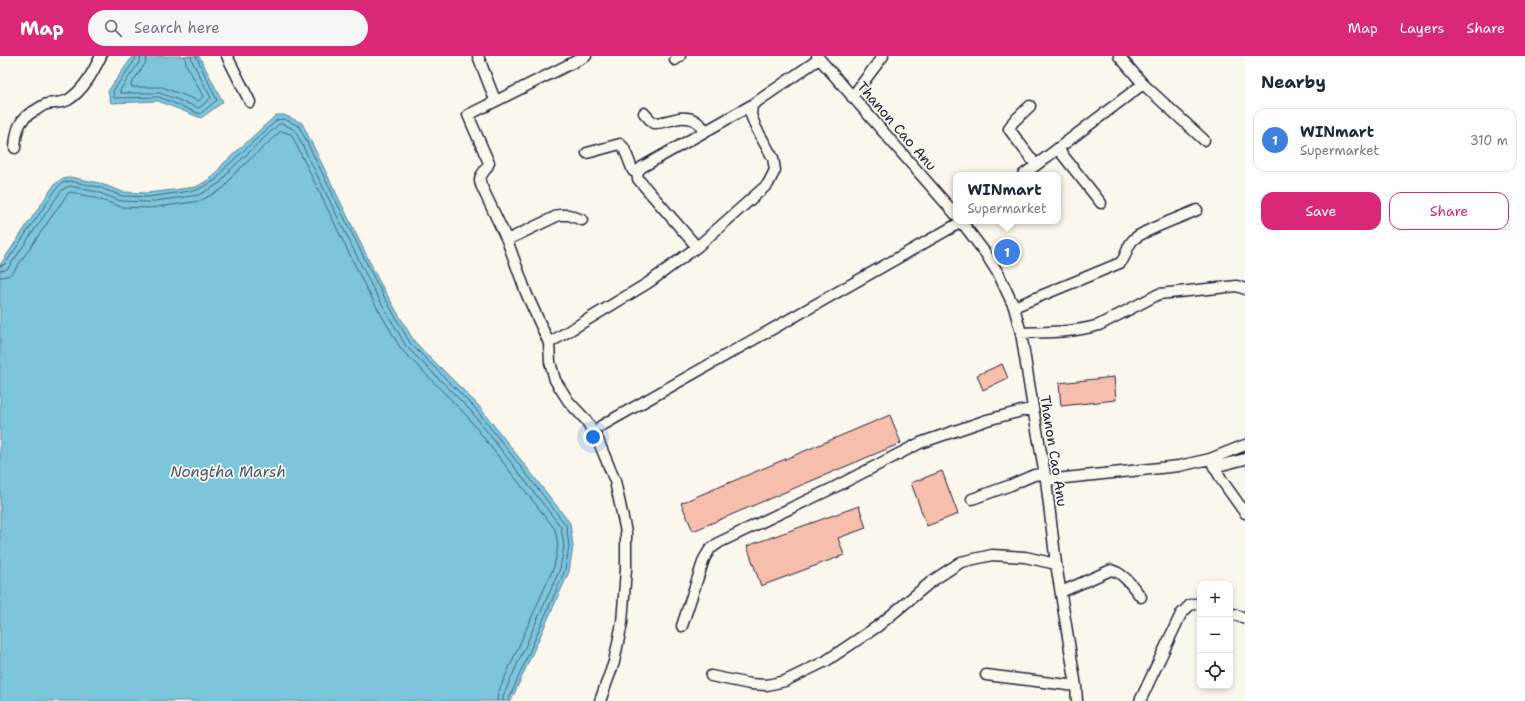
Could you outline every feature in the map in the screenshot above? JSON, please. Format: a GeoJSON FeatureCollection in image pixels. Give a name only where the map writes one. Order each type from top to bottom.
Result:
{"type":"FeatureCollection","features":[{"type":"Feature","properties":{"kind":"street"},"geometry":{"type":"LineString","coordinates":[[15,148],[16,131],[28,113],[45,104],[67,101],[81,89],[93,72],[101,56]]}},
{"type":"Feature","properties":{"kind":"street"},"geometry":{"type":"LineString","coordinates":[[227,56],[250,102]]}},
{"type":"Feature","properties":{"kind":"street"},"geometry":{"type":"LineString","coordinates":[[478,56],[495,100]]}},
{"type":"Feature","properties":{"kind":"street"},"geometry":{"type":"LineString","coordinates":[[586,56],[495,100],[468,115],[489,163],[479,180],[507,240],[527,295],[549,343],[550,362],[555,380],[569,402],[586,420],[598,440],[615,481],[626,532],[626,569],[622,623],[614,662],[600,701]]}},
{"type":"Feature","properties":{"kind":"street"},"geometry":{"type":"LineString","coordinates":[[852,97],[883,56]]}},
{"type":"Feature","properties":{"kind":"street"},"geometry":{"type":"LineString","coordinates":[[1119,56],[1143,84],[1204,140]]}},
{"type":"Feature","properties":{"kind":"street"},"geometry":{"type":"LineString","coordinates":[[637,172],[642,167],[752,105],[818,57]]}},
{"type":"Feature","properties":{"kind":"street","name":"Thanon Cao Anu"},"geometry":{"type":"LineString","coordinates":[[818,57],[953,212]]}},
{"type":"Feature","properties":{"kind":"street"},"geometry":{"type":"LineString","coordinates":[[1027,172],[1143,84]]}},
{"type":"Feature","properties":{"kind":"street"},"geometry":{"type":"LineString","coordinates":[[549,343],[648,283],[697,247],[768,184],[775,170],[772,158],[756,128],[751,115],[752,105]]}},
{"type":"Feature","properties":{"kind":"street"},"geometry":{"type":"LineString","coordinates":[[1030,106],[1013,122],[1009,128],[1036,165]]}},
{"type":"Feature","properties":{"kind":"street"},"geometry":{"type":"LineString","coordinates":[[644,113],[654,123],[661,124],[683,117],[694,120],[706,130]]}},
{"type":"Feature","properties":{"kind":"street"},"geometry":{"type":"LineString","coordinates":[[587,153],[620,144],[624,148],[633,171],[637,172]]}},
{"type":"Feature","properties":{"kind":"street"},"geometry":{"type":"LineString","coordinates":[[1058,149],[1101,203]]}},
{"type":"Feature","properties":{"kind":"street"},"geometry":{"type":"LineString","coordinates":[[637,172],[638,179],[697,247]]}},
{"type":"Feature","properties":{"kind":"street"},"geometry":{"type":"LineString","coordinates":[[1014,306],[1120,264],[1125,259],[1133,239],[1142,233],[1198,210]]}},
{"type":"Feature","properties":{"kind":"street"},"geometry":{"type":"LineString","coordinates":[[507,240],[559,215],[569,215],[582,220]]}},
{"type":"Feature","properties":{"kind":"street"},"geometry":{"type":"LineString","coordinates":[[601,426],[953,224]]}},
{"type":"Feature","properties":{"kind":"street","name":"Thanon Cao Anu"},"geometry":{"type":"LineString","coordinates":[[963,224],[986,254],[999,275],[1014,306],[1021,333],[1032,408],[1045,477],[1056,564],[1076,686],[1077,701]]}},
{"type":"Feature","properties":{"kind":"street"},"geometry":{"type":"LineString","coordinates":[[1021,333],[1070,332],[1091,328],[1159,294],[1237,286],[1245,289]]}},
{"type":"Feature","properties":{"kind":"street"},"geometry":{"type":"LineString","coordinates":[[682,626],[704,560],[710,549],[720,542],[835,487],[920,443],[968,426],[1032,408]]}},
{"type":"Feature","properties":{"kind":"street"},"geometry":{"type":"LineString","coordinates":[[1212,463],[1245,445]]}},
{"type":"Feature","properties":{"kind":"street"},"geometry":{"type":"LineString","coordinates":[[972,498],[1011,485],[1034,475],[1045,477],[1245,459]]}},
{"type":"Feature","properties":{"kind":"street"},"geometry":{"type":"LineString","coordinates":[[1212,463],[1245,513]]}},
{"type":"Feature","properties":{"kind":"street"},"geometry":{"type":"LineString","coordinates":[[711,676],[750,684],[767,685],[785,681],[826,661],[878,626],[932,581],[961,562],[992,555],[1026,557],[1056,564]]}},
{"type":"Feature","properties":{"kind":"street"},"geometry":{"type":"LineString","coordinates":[[1061,592],[1111,570],[1124,576],[1141,597]]}},
{"type":"Feature","properties":{"kind":"street"},"geometry":{"type":"LineString","coordinates":[[1140,701],[1181,614],[1190,604],[1197,603]]}},
{"type":"Feature","properties":{"kind":"street"},"geometry":{"type":"LineString","coordinates":[[1233,614],[1245,618]]}},
{"type":"Feature","properties":{"kind":"street"},"geometry":{"type":"LineString","coordinates":[[986,675],[1076,686]]}},
{"type":"Feature","properties":{"kind":"water"},"geometry":{"type":"Polygon","coordinates":[[[133,56],[199,56],[223,102],[201,118],[158,101],[111,103],[108,91],[133,56]]]}},
{"type":"Feature","properties":{"kind":"water","name":"Nongtha Marsh"},"geometry":{"type":"Polygon","coordinates":[[[276,115],[284,115],[302,123],[379,281],[414,341],[478,405],[570,523],[573,546],[569,572],[511,701],[0,701],[0,265],[54,185],[60,180],[70,177],[99,183],[123,192],[148,193],[196,187],[213,177],[223,164],[276,115]]]}},
{"type":"Feature","properties":{"kind":"building"},"geometry":{"type":"Polygon","coordinates":[[[1002,364],[1008,378],[983,390],[977,375],[1002,364]]]}},
{"type":"Feature","properties":{"kind":"building"},"geometry":{"type":"Polygon","coordinates":[[[1114,377],[1116,400],[1061,406],[1059,383],[1114,377]]]}},
{"type":"Feature","properties":{"kind":"building"},"geometry":{"type":"Polygon","coordinates":[[[890,415],[901,443],[693,531],[681,503],[890,415]]]}},
{"type":"Feature","properties":{"kind":"building"},"geometry":{"type":"Polygon","coordinates":[[[942,471],[958,514],[927,526],[911,483],[942,471]]]}},
{"type":"Feature","properties":{"kind":"building"},"geometry":{"type":"Polygon","coordinates":[[[859,506],[866,528],[838,538],[844,555],[761,586],[747,546],[859,506]]]}},
{"type":"Feature","properties":{"kind":"place","name":"WINmart"},"geometry":{"type":"Point","coordinates":[1007,252]}}]}
